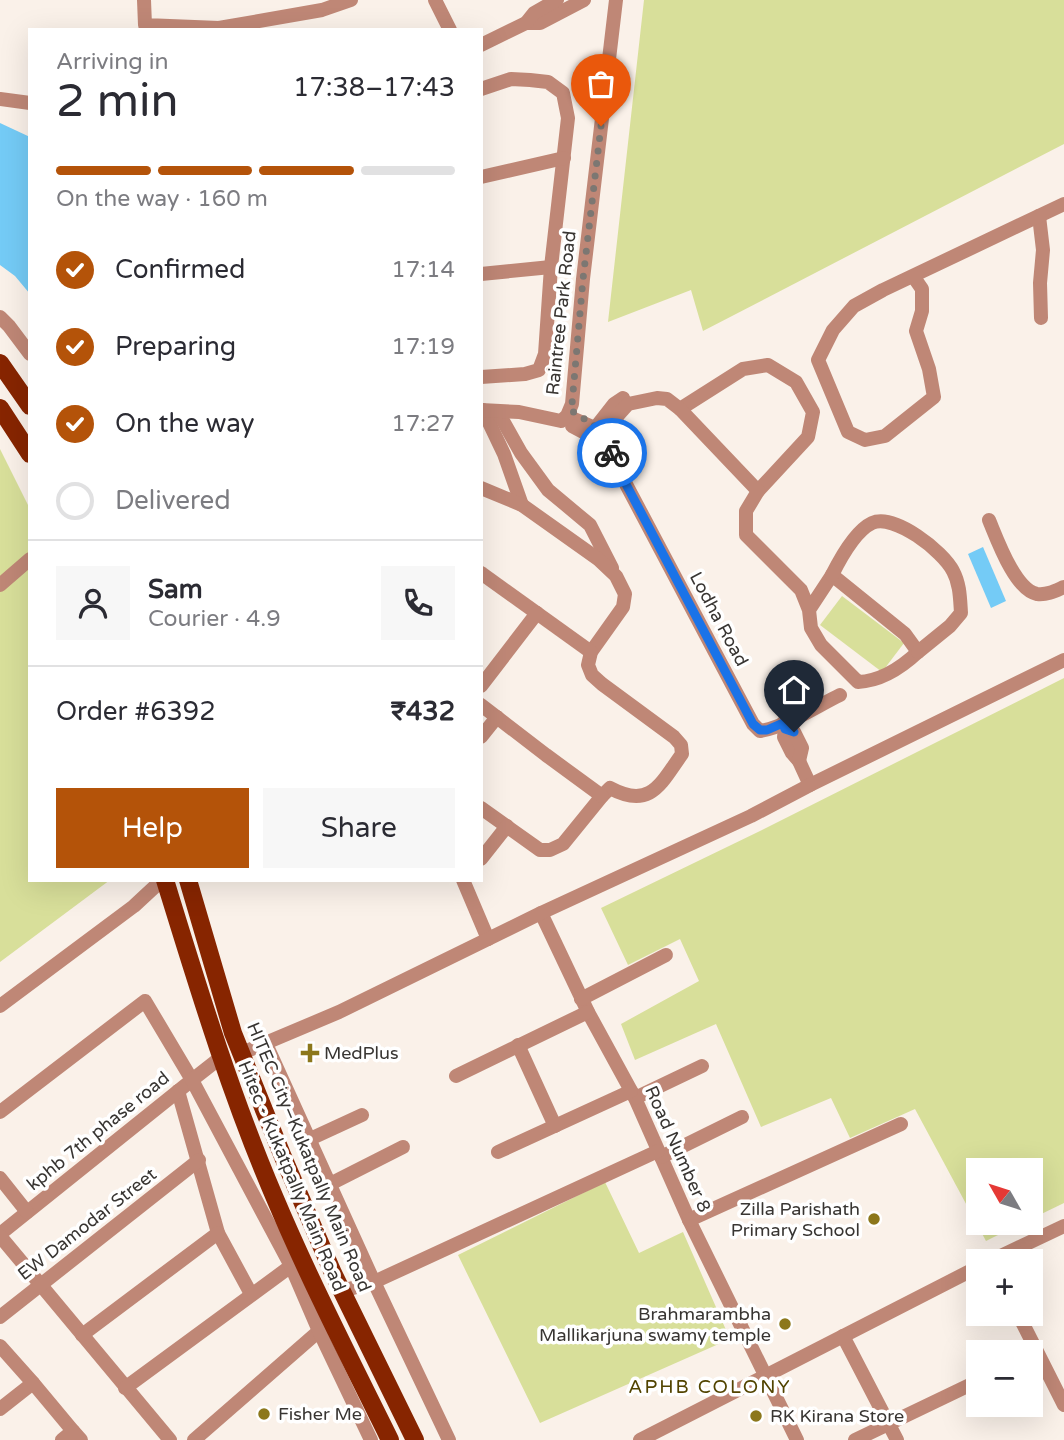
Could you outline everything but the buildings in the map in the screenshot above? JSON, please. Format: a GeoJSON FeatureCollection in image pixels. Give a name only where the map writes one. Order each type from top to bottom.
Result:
{"type":"FeatureCollection","features":[{"type":"Feature","properties":{"kind":"main road"},"geometry":{"type":"LineString","coordinates":[[0,363],[28,403]]}},
{"type":"Feature","properties":{"kind":"main road"},"geometry":{"type":"LineString","coordinates":[[0,408],[28,451]]}},
{"type":"Feature","properties":{"kind":"main road","name":"Hitec - Kukatpally Main Road"},"geometry":{"type":"LineString","coordinates":[[164,882],[220,1058],[326,1328],[390,1440]]}},
{"type":"Feature","properties":{"kind":"main road","name":"HITEC City–Kukatpally Main Road"},"geometry":{"type":"LineString","coordinates":[[189,882],[233,1033],[283,1157],[342,1292],[415,1440]]}},
{"type":"Feature","properties":{"kind":"street"},"geometry":{"type":"LineString","coordinates":[[144,0],[145,25],[201,28]]}},
{"type":"Feature","properties":{"kind":"street"},"geometry":{"type":"LineString","coordinates":[[225,28],[322,10],[351,0]]}},
{"type":"Feature","properties":{"kind":"street"},"geometry":{"type":"LineString","coordinates":[[435,0],[449,28]]}},
{"type":"Feature","properties":{"kind":"street"},"geometry":{"type":"LineString","coordinates":[[483,44],[526,23],[534,13],[557,0]]}},
{"type":"Feature","properties":{"kind":"street"},"geometry":{"type":"LineString","coordinates":[[526,23],[540,23],[584,0]]}},
{"type":"Feature","properties":{"kind":"street","name":"Raintree Park Road"},"geometry":{"type":"LineString","coordinates":[[487,410],[566,416],[572,404],[583,279],[616,0]]}},
{"type":"Feature","properties":{"kind":"street"},"geometry":{"type":"LineString","coordinates":[[483,88],[511,79],[548,82],[563,93],[568,118],[551,267],[545,354],[539,370],[525,374],[483,377]]}},
{"type":"Feature","properties":{"kind":"street"},"geometry":{"type":"LineString","coordinates":[[0,99],[28,103]]}},
{"type":"Feature","properties":{"kind":"street"},"geometry":{"type":"LineString","coordinates":[[483,177],[564,158]]}},
{"type":"Feature","properties":{"kind":"street"},"geometry":{"type":"LineString","coordinates":[[913,276],[922,289],[922,311],[916,331],[929,369],[934,397],[885,436],[865,440],[849,432],[818,360],[833,330],[854,306],[913,276],[1064,204]]}},
{"type":"Feature","properties":{"kind":"street"},"geometry":{"type":"LineString","coordinates":[[1039,216],[1044,250],[1040,283],[1041,318]]}},
{"type":"Feature","properties":{"kind":"street"},"geometry":{"type":"LineString","coordinates":[[483,274],[551,267]]}},
{"type":"Feature","properties":{"kind":"street"},"geometry":{"type":"LineString","coordinates":[[0,317],[28,352]]}},
{"type":"Feature","properties":{"kind":"street"},"geometry":{"type":"LineString","coordinates":[[680,409],[743,369],[768,365],[796,382],[813,412],[808,437],[758,491],[746,511],[746,535],[801,590],[809,610],[811,628],[821,645],[858,682],[868,682],[885,676],[911,659],[950,626],[961,613],[960,592],[953,570],[937,551],[910,531],[875,522],[867,526],[853,541],[809,610]]}},
{"type":"Feature","properties":{"kind":"street"},"geometry":{"type":"LineString","coordinates":[[601,433],[614,404],[623,398]]}},
{"type":"Feature","properties":{"kind":"street"},"geometry":{"type":"LineString","coordinates":[[601,433],[628,404],[657,398],[667,400],[680,409],[758,491]]}},
{"type":"Feature","properties":{"kind":"street"},"geometry":{"type":"LineString","coordinates":[[487,410],[522,505]]}},
{"type":"Feature","properties":{"kind":"street"},"geometry":{"type":"LineString","coordinates":[[483,809],[540,850],[550,850],[563,844],[610,788],[624,795],[649,794],[657,788],[682,754],[681,745],[674,737],[592,675],[588,666],[591,652],[623,607],[625,594],[590,525],[548,490],[487,410]]}},
{"type":"Feature","properties":{"kind":"street"},"geometry":{"type":"LineString","coordinates":[[566,416],[601,433]]}},
{"type":"Feature","properties":{"kind":"street"},"geometry":{"type":"LineString","coordinates":[[566,416],[601,433]]}},
{"type":"Feature","properties":{"kind":"street","name":"Lodha Road"},"geometry":{"type":"LineString","coordinates":[[601,433],[753,724],[760,730],[784,726],[841,695]]}},
{"type":"Feature","properties":{"kind":"street"},"geometry":{"type":"LineString","coordinates":[[513,477],[548,490]]}},
{"type":"Feature","properties":{"kind":"street"},"geometry":{"type":"LineString","coordinates":[[483,489],[522,505],[598,559],[616,576]]}},
{"type":"Feature","properties":{"kind":"street"},"geometry":{"type":"LineString","coordinates":[[989,520],[1005,560],[1026,588],[1035,594],[1051,594],[1064,587]]}},
{"type":"Feature","properties":{"kind":"street"},"geometry":{"type":"LineString","coordinates":[[0,585],[28,561]]}},
{"type":"Feature","properties":{"kind":"street"},"geometry":{"type":"LineString","coordinates":[[483,574],[591,652]]}},
{"type":"Feature","properties":{"kind":"street"},"geometry":{"type":"LineString","coordinates":[[832,575],[905,634],[918,652]]}},
{"type":"Feature","properties":{"kind":"street"},"geometry":{"type":"LineString","coordinates":[[483,683],[537,613]]}},
{"type":"Feature","properties":{"kind":"street"},"geometry":{"type":"LineString","coordinates":[[242,1053],[339,1012],[541,913],[751,816],[1064,660]]}},
{"type":"Feature","properties":{"kind":"street"},"geometry":{"type":"LineString","coordinates":[[483,706],[602,796]]}},
{"type":"Feature","properties":{"kind":"street"},"geometry":{"type":"LineString","coordinates":[[483,734],[497,717]]}},
{"type":"Feature","properties":{"kind":"street"},"geometry":{"type":"LineString","coordinates":[[784,726],[784,737],[810,785]]}},
{"type":"Feature","properties":{"kind":"street"},"geometry":{"type":"LineString","coordinates":[[483,856],[507,826]]}},
{"type":"Feature","properties":{"kind":"street"},"geometry":{"type":"LineString","coordinates":[[0,1006],[134,906],[161,882]]}},
{"type":"Feature","properties":{"kind":"street"},"geometry":{"type":"LineString","coordinates":[[464,882],[488,939]]}},
{"type":"Feature","properties":{"kind":"street","name":"Road Number 8"},"geometry":{"type":"LineString","coordinates":[[541,913],[588,1013],[633,1094],[689,1220],[797,1440]]}},
{"type":"Feature","properties":{"kind":"street"},"geometry":{"type":"LineString","coordinates":[[581,999],[666,955]]}},
{"type":"Feature","properties":{"kind":"street"},"geometry":{"type":"LineString","coordinates":[[0,1112],[145,1001],[192,1080],[326,1328],[371,1440]]}},
{"type":"Feature","properties":{"kind":"street"},"geometry":{"type":"LineString","coordinates":[[456,1076],[588,1013]]}},
{"type":"Feature","properties":{"kind":"street"},"geometry":{"type":"LineString","coordinates":[[266,1044],[449,1440]]}},
{"type":"Feature","properties":{"kind":"street"},"geometry":{"type":"LineString","coordinates":[[518,1045],[555,1126]]}},
{"type":"Feature","properties":{"kind":"street","name":"kphb 7th phase road"},"geometry":{"type":"LineString","coordinates":[[0,1235],[220,1058]]}},
{"type":"Feature","properties":{"kind":"street"},"geometry":{"type":"LineString","coordinates":[[498,1152],[702,1066]]}},
{"type":"Feature","properties":{"kind":"street"},"geometry":{"type":"LineString","coordinates":[[178,1091],[218,1233],[251,1294]]}},
{"type":"Feature","properties":{"kind":"street"},"geometry":{"type":"LineString","coordinates":[[310,1139],[362,1115]]}},
{"type":"Feature","properties":{"kind":"street"},"geometry":{"type":"LineString","coordinates":[[342,1292],[374,1282],[742,1117]]}},
{"type":"Feature","properties":{"kind":"street"},"geometry":{"type":"LineString","coordinates":[[689,1220],[901,1124]]}},
{"type":"Feature","properties":{"kind":"street"},"geometry":{"type":"LineString","coordinates":[[330,1184],[403,1147]]}},
{"type":"Feature","properties":{"kind":"street","name":"EW Damodar Street"},"geometry":{"type":"LineString","coordinates":[[0,1317],[199,1160]]}},
{"type":"Feature","properties":{"kind":"street"},"geometry":{"type":"LineString","coordinates":[[0,1178],[27,1212]]}},
{"type":"Feature","properties":{"kind":"street"},"geometry":{"type":"LineString","coordinates":[[1016,1249],[1064,1226]]}},
{"type":"Feature","properties":{"kind":"street"},"geometry":{"type":"LineString","coordinates":[[82,1335],[218,1233]]}},
{"type":"Feature","properties":{"kind":"street"},"geometry":{"type":"LineString","coordinates":[[0,1235],[170,1440]]}},
{"type":"Feature","properties":{"kind":"street"},"geometry":{"type":"LineString","coordinates":[[125,1388],[291,1266]]}},
{"type":"Feature","properties":{"kind":"street"},"geometry":{"type":"LineString","coordinates":[[640,1440],[966,1274]]}},
{"type":"Feature","properties":{"kind":"street"},"geometry":{"type":"LineString","coordinates":[[194,1440],[326,1328]]}},
{"type":"Feature","properties":{"kind":"street"},"geometry":{"type":"LineString","coordinates":[[843,1336],[897,1440]]}},
{"type":"Feature","properties":{"kind":"street"},"geometry":{"type":"LineString","coordinates":[[0,1346],[33,1383],[72,1437]]}},
{"type":"Feature","properties":{"kind":"street"},"geometry":{"type":"LineString","coordinates":[[1043,1369],[1064,1405]]}},
{"type":"Feature","properties":{"kind":"street"},"geometry":{"type":"LineString","coordinates":[[0,1409],[33,1383]]}},
{"type":"Feature","properties":{"kind":"street"},"geometry":{"type":"LineString","coordinates":[[855,1440],[966,1387]]}},
{"type":"Feature","properties":{"kind":"green space"},"geometry":{"type":"Polygon","coordinates":[[[644,0],[1064,0],[1064,144],[703,331],[691,290],[608,322],[644,0]]]}},
{"type":"Feature","properties":{"kind":"green space"},"geometry":{"type":"Polygon","coordinates":[[[0,449],[28,505],[28,882],[107,882],[0,962],[0,449]]]}},
{"type":"Feature","properties":{"kind":"green space"},"geometry":{"type":"Polygon","coordinates":[[[842,596],[904,643],[882,672],[820,625],[842,596]]]}},
{"type":"Feature","properties":{"kind":"green space"},"geometry":{"type":"Polygon","coordinates":[[[1064,678],[1064,1203],[1043,1213],[1043,1158],[966,1158],[966,1204],[915,1109],[850,1138],[831,1098],[761,1127],[716,1024],[635,1060],[621,1024],[699,981],[680,939],[628,965],[601,908],[1064,678]]]}},
{"type":"Feature","properties":{"kind":"green space"},"geometry":{"type":"Polygon","coordinates":[[[605,1182],[639,1253],[683,1232],[730,1339],[540,1423],[458,1255],[605,1182]]]}},
{"type":"Feature","properties":{"kind":"green space"},"geometry":{"type":"Polygon","coordinates":[[[983,1236],[996,1236],[986,1241],[983,1236]]]}},
{"type":"Feature","properties":{"kind":"water"},"geometry":{"type":"Polygon","coordinates":[[[0,123],[28,136],[28,292],[15,276],[0,265],[0,123]]]}},
{"type":"Feature","properties":{"kind":"water"},"geometry":{"type":"Polygon","coordinates":[[[983,547],[1006,601],[991,608],[968,554],[983,547]]]}},
{"type":"Feature","properties":{"kind":"way so far"},"geometry":{"type":"LineString","coordinates":[[601,126],[570,410],[606,433],[612,453]]}},
{"type":"Feature","properties":{"kind":"place","name":"MedPlus"},"geometry":{"type":"Point","coordinates":[310,1053]}},
{"type":"Feature","properties":{"kind":"place","name":"Zilla Parishath Primary School"},"geometry":{"type":"Point","coordinates":[874,1219]}},
{"type":"Feature","properties":{"kind":"place","name":"Brahmarambha Mallikarjuna swamy temple"},"geometry":{"type":"Point","coordinates":[785,1324]}},
{"type":"Feature","properties":{"kind":"place","name":"Fisher Me"},"geometry":{"type":"Point","coordinates":[264,1414]}},
{"type":"Feature","properties":{"kind":"place","name":"RK Kirana Store"},"geometry":{"type":"Point","coordinates":[756,1416]}},
{"type":"Feature","properties":{"kind":"district","name":"APHB COLONY"},"geometry":{"type":"Point","coordinates":[710,1387]}},
{"type":"Feature","properties":{"kind":"route"},"geometry":{"type":"LineString","coordinates":[[612,453],[753,724],[760,730],[767,730],[783,723],[785,729],[794,732]]}}]}
